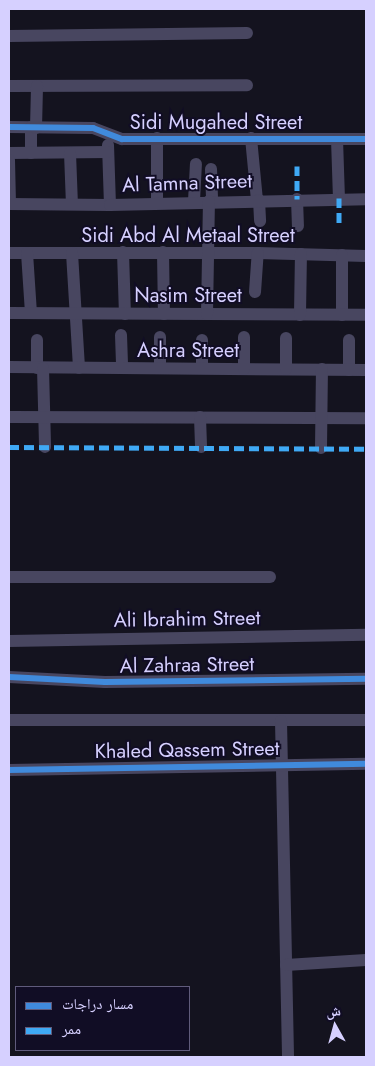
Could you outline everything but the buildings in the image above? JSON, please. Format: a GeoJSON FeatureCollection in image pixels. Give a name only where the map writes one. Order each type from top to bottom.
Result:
{"type":"FeatureCollection","features":[{"type":"Feature","properties":{"kind":"street"},"geometry":{"type":"LineString","coordinates":[[9,36],[247,33]]}},
{"type":"Feature","properties":{"kind":"street"},"geometry":{"type":"LineString","coordinates":[[9,86],[247,85]]}},
{"type":"Feature","properties":{"kind":"street"},"geometry":{"type":"LineString","coordinates":[[31,153],[37,86]]}},
{"type":"Feature","properties":{"kind":"street","name":"Sidi Mugahed Street"},"geometry":{"type":"LineString","coordinates":[[9,127],[93,128],[122,139],[366,139]]}},
{"type":"Feature","properties":{"kind":"street"},"geometry":{"type":"LineString","coordinates":[[108,133],[110,205]]}},
{"type":"Feature","properties":{"kind":"street"},"geometry":{"type":"LineString","coordinates":[[157,138],[157,203]]}},
{"type":"Feature","properties":{"kind":"street"},"geometry":{"type":"LineString","coordinates":[[251,138],[260,221]]}},
{"type":"Feature","properties":{"kind":"street"},"geometry":{"type":"LineString","coordinates":[[338,139],[339,198]]}},
{"type":"Feature","properties":{"kind":"street"},"geometry":{"type":"LineString","coordinates":[[9,153],[108,152]]}},
{"type":"Feature","properties":{"kind":"street"},"geometry":{"type":"LineString","coordinates":[[70,153],[72,204]]}},
{"type":"Feature","properties":{"kind":"street"},"geometry":{"type":"LineString","coordinates":[[9,160],[10,204]]}},
{"type":"Feature","properties":{"kind":"street"},"geometry":{"type":"LineString","coordinates":[[194,201],[196,164]]}},
{"type":"Feature","properties":{"kind":"street"},"geometry":{"type":"LineString","coordinates":[[208,314],[211,169]]}},
{"type":"Feature","properties":{"kind":"street"},"geometry":{"type":"LineString","coordinates":[[297,199],[298,226]]}},
{"type":"Feature","properties":{"kind":"street","name":"Al Tamna Street"},"geometry":{"type":"LineString","coordinates":[[10,204],[110,205],[194,201],[366,199]]}},
{"type":"Feature","properties":{"kind":"street"},"geometry":{"type":"LineString","coordinates":[[72,252],[79,368]]}},
{"type":"Feature","properties":{"kind":"street"},"geometry":{"type":"LineString","coordinates":[[122,252],[125,314]]}},
{"type":"Feature","properties":{"kind":"street"},"geometry":{"type":"LineString","coordinates":[[164,252],[164,314]]}},
{"type":"Feature","properties":{"kind":"street","name":"Sidi Abd Al Metaal Street"},"geometry":{"type":"LineString","coordinates":[[9,253],[164,252],[366,256]]}},
{"type":"Feature","properties":{"kind":"street"},"geometry":{"type":"LineString","coordinates":[[27,253],[31,313]]}},
{"type":"Feature","properties":{"kind":"street"},"geometry":{"type":"LineString","coordinates":[[255,292],[258,253]]}},
{"type":"Feature","properties":{"kind":"street"},"geometry":{"type":"LineString","coordinates":[[300,314],[301,254]]}},
{"type":"Feature","properties":{"kind":"street"},"geometry":{"type":"LineString","coordinates":[[342,256],[342,315]]}},
{"type":"Feature","properties":{"kind":"street","name":"Nasim Street"},"geometry":{"type":"LineString","coordinates":[[9,313],[366,315]]}},
{"type":"Feature","properties":{"kind":"street"},"geometry":{"type":"LineString","coordinates":[[120,335],[122,368]]}},
{"type":"Feature","properties":{"kind":"street"},"geometry":{"type":"LineString","coordinates":[[160,337],[160,368]]}},
{"type":"Feature","properties":{"kind":"street"},"geometry":{"type":"LineString","coordinates":[[244,337],[244,369]]}},
{"type":"Feature","properties":{"kind":"street"},"geometry":{"type":"LineString","coordinates":[[286,338],[286,369]]}},
{"type":"Feature","properties":{"kind":"street"},"geometry":{"type":"LineString","coordinates":[[37,340],[45,448]]}},
{"type":"Feature","properties":{"kind":"street"},"geometry":{"type":"LineString","coordinates":[[202,340],[202,368]]}},
{"type":"Feature","properties":{"kind":"street"},"geometry":{"type":"LineString","coordinates":[[349,340],[349,370]]}},
{"type":"Feature","properties":{"kind":"street","name":"Ashra Street"},"geometry":{"type":"LineString","coordinates":[[9,368],[366,370]]}},
{"type":"Feature","properties":{"kind":"street"},"geometry":{"type":"LineString","coordinates":[[321,448],[322,369]]}},
{"type":"Feature","properties":{"kind":"street"},"geometry":{"type":"LineString","coordinates":[[200,416],[201,446]]}},
{"type":"Feature","properties":{"kind":"street"},"geometry":{"type":"LineString","coordinates":[[9,417],[200,416],[366,418]]}},
{"type":"Feature","properties":{"kind":"street"},"geometry":{"type":"LineString","coordinates":[[9,577],[270,577]]}},
{"type":"Feature","properties":{"kind":"street","name":"Ali Ibrahim Street"},"geometry":{"type":"LineString","coordinates":[[9,640],[366,635]]}},
{"type":"Feature","properties":{"kind":"street","name":"Al Zahraa Street"},"geometry":{"type":"LineString","coordinates":[[9,677],[105,682],[366,679]]}},
{"type":"Feature","properties":{"kind":"street"},"geometry":{"type":"LineString","coordinates":[[9,720],[366,720]]}},
{"type":"Feature","properties":{"kind":"street"},"geometry":{"type":"LineString","coordinates":[[281,721],[280,765],[288,1057]]}},
{"type":"Feature","properties":{"kind":"street","name":"Khaled Qassem Street"},"geometry":{"type":"LineString","coordinates":[[9,770],[366,764]]}},
{"type":"Feature","properties":{"kind":"street"},"geometry":{"type":"LineString","coordinates":[[286,965],[366,960]]}},
{"type":"Feature","properties":{"kind":"marked path"},"geometry":{"type":"LineString","coordinates":[[297,166],[297,199]]}},
{"type":"Feature","properties":{"kind":"marked path"},"geometry":{"type":"LineString","coordinates":[[339,198],[339,227]]}},
{"type":"Feature","properties":{"kind":"marked path"},"geometry":{"type":"LineString","coordinates":[[9,447],[366,449]]}},
{"type":"Feature","properties":{"kind":"cycle path"},"geometry":{"type":"LineString","coordinates":[[9,127],[93,128],[122,139],[366,139]]}},
{"type":"Feature","properties":{"kind":"cycle path"},"geometry":{"type":"LineString","coordinates":[[9,677],[105,682],[366,679]]}},
{"type":"Feature","properties":{"kind":"cycle path"},"geometry":{"type":"LineString","coordinates":[[9,770],[366,764]]}}]}
